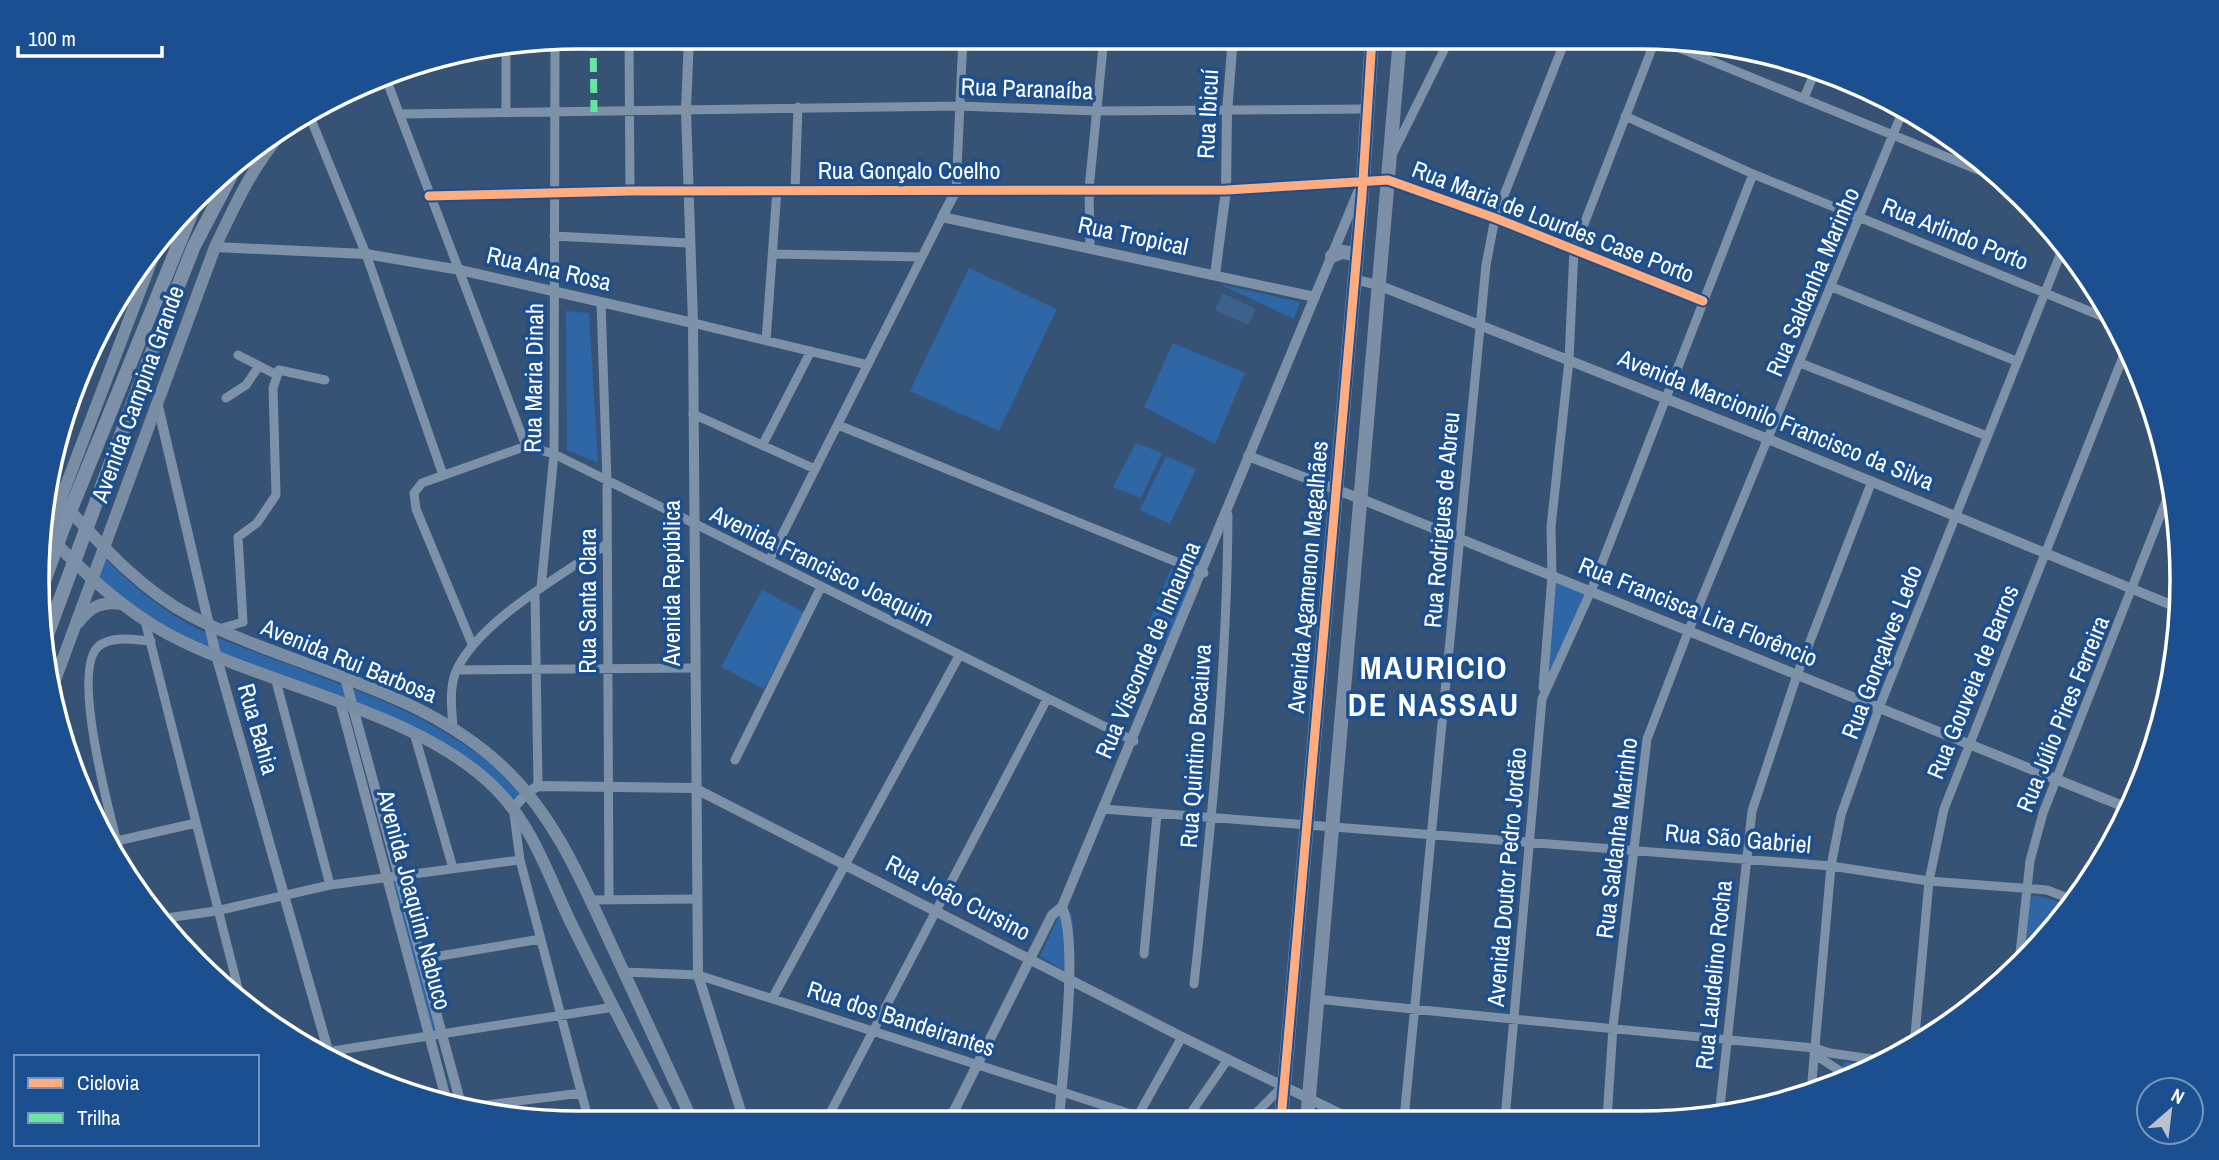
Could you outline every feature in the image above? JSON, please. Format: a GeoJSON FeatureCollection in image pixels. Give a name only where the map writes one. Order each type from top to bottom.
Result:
{"type":"FeatureCollection","features":[{"type":"Feature","properties":{"kind":"highway"},"geometry":{"type":"LineString","coordinates":[[51,624],[194,246],[226,185]]}},
{"type":"Feature","properties":{"kind":"highway"},"geometry":{"type":"LineString","coordinates":[[49,567],[187,224]]}},
{"type":"Feature","properties":{"kind":"main road","name":"Avenida Agamenon Magalhães"},"geometry":{"type":"LineString","coordinates":[[1282,1111],[1362,183],[1371,49]]}},
{"type":"Feature","properties":{"kind":"main road","name":"Avenida Agamenon Magalhães"},"geometry":{"type":"LineString","coordinates":[[1308,1111],[1398,49]]}},
{"type":"Feature","properties":{"kind":"main road","name":"Avenida Campina Grande"},"geometry":{"type":"LineString","coordinates":[[57,673],[215,247],[240,193],[268,151]]}},
{"type":"Feature","properties":{"kind":"main road"},"geometry":{"type":"LineString","coordinates":[[1332,256],[1342,252],[1356,254]]}},
{"type":"Feature","properties":{"kind":"main road"},"geometry":{"type":"LineString","coordinates":[[53,518],[130,298]]}},
{"type":"Feature","properties":{"kind":"main road","name":"Avenida Rui Barbosa"},"geometry":{"type":"LineString","coordinates":[[55,501],[58,506],[104,545],[146,587],[215,627],[406,703],[453,728],[533,789],[590,900],[689,1111]]}},
{"type":"Feature","properties":{"kind":"main road","name":"Avenida Rui Barbosa"},"geometry":{"type":"LineString","coordinates":[[51,539],[124,605],[145,620],[215,655],[276,681],[414,733],[473,770],[513,808],[543,860],[666,1111]]}},
{"type":"Feature","properties":{"kind":"main road"},"geometry":{"type":"LineString","coordinates":[[73,629],[93,607],[102,603],[124,605]]}},
{"type":"Feature","properties":{"kind":"street"},"geometry":{"type":"LineString","coordinates":[[629,49],[631,191]]}},
{"type":"Feature","properties":{"kind":"street","name":"Avenida República"},"geometry":{"type":"LineString","coordinates":[[689,49],[686,110],[692,323],[694,788],[698,975],[741,1111]]}},
{"type":"Feature","properties":{"kind":"street"},"geometry":{"type":"LineString","coordinates":[[769,561],[956,191],[962,49]]}},
{"type":"Feature","properties":{"kind":"street"},"geometry":{"type":"LineString","coordinates":[[1090,248],[1089,189],[1103,49]]}},
{"type":"Feature","properties":{"kind":"street","name":"Rua Ibicuí"},"geometry":{"type":"LineString","coordinates":[[1215,275],[1226,190],[1227,112],[1232,49]]}},
{"type":"Feature","properties":{"kind":"street"},"geometry":{"type":"LineString","coordinates":[[1389,161],[1445,49]]}},
{"type":"Feature","properties":{"kind":"street","name":"Rua Rodrigues de Abreu"},"geometry":{"type":"LineString","coordinates":[[1405,1111],[1460,541],[1478,324],[1495,218],[1562,49]]}},
{"type":"Feature","properties":{"kind":"street"},"geometry":{"type":"LineString","coordinates":[[1542,699],[1552,576],[1551,527],[1569,360],[1574,250],[1651,49]]}},
{"type":"Feature","properties":{"kind":"street","name":"Rua Maria Dinah"},"geometry":{"type":"LineString","coordinates":[[533,789],[538,591],[554,454],[555,50]]}},
{"type":"Feature","properties":{"kind":"street"},"geometry":{"type":"LineString","coordinates":[[1690,52],[1973,168]]}},
{"type":"Feature","properties":{"kind":"street"},"geometry":{"type":"LineString","coordinates":[[506,55],[506,113]]}},
{"type":"Feature","properties":{"kind":"street"},"geometry":{"type":"LineString","coordinates":[[1804,98],[1812,78]]}},
{"type":"Feature","properties":{"kind":"street"},"geometry":{"type":"LineString","coordinates":[[389,85],[526,446],[422,483],[414,493],[416,509],[472,644]]}},
{"type":"Feature","properties":{"kind":"street","name":"Rua Paranaíba"},"geometry":{"type":"LineString","coordinates":[[401,114],[958,106],[1227,112],[1366,109]]}},
{"type":"Feature","properties":{"kind":"street"},"geometry":{"type":"LineString","coordinates":[[795,190],[798,107]]}},
{"type":"Feature","properties":{"kind":"street","name":"Rua Arlindo Porto"},"geometry":{"type":"LineString","coordinates":[[1625,116],[1753,174],[2099,315]]}},
{"type":"Feature","properties":{"kind":"street","name":"Rua Saldanha Marinho"},"geometry":{"type":"LineString","coordinates":[[1608,1111],[1613,1027],[1647,739],[1688,632],[1900,118]]}},
{"type":"Feature","properties":{"kind":"street"},"geometry":{"type":"LineString","coordinates":[[312,121],[366,254],[443,475]]}},
{"type":"Feature","properties":{"kind":"street","name":"Avenida Doutor Pedro Jordão"},"geometry":{"type":"LineString","coordinates":[[1507,1111],[1542,699],[1591,591],[1753,174]]}},
{"type":"Feature","properties":{"kind":"street","name":"Rua Maria de Lourdes Case Porto"},"geometry":{"type":"LineString","coordinates":[[1388,180],[1495,218],[1703,300]]}},
{"type":"Feature","properties":{"kind":"street","name":"Rua Gonçalo Coelho"},"geometry":{"type":"LineString","coordinates":[[429,196],[631,191],[1226,190],[1388,180]]}},
{"type":"Feature","properties":{"kind":"street","name":"Rua Visconde de Inhauma"},"geometry":{"type":"LineString","coordinates":[[954,1111],[1052,915],[1062,907],[1204,573],[1248,456],[1362,183]]}},
{"type":"Feature","properties":{"kind":"street"},"geometry":{"type":"LineString","coordinates":[[766,341],[777,190]]}},
{"type":"Feature","properties":{"kind":"street","name":"Rua Tropical"},"geometry":{"type":"LineString","coordinates":[[942,217],[1315,297]]}},
{"type":"Feature","properties":{"kind":"street"},"geometry":{"type":"LineString","coordinates":[[554,236],[688,243]]}},
{"type":"Feature","properties":{"kind":"street","name":"Rua Ana Rosa"},"geometry":{"type":"LineString","coordinates":[[215,247],[366,254],[460,270],[868,365]]}},
{"type":"Feature","properties":{"kind":"street"},"geometry":{"type":"LineString","coordinates":[[773,254],[922,257]]}},
{"type":"Feature","properties":{"kind":"street","name":"Rua Gonçalves Ledo"},"geometry":{"type":"LineString","coordinates":[[1812,1082],[1831,866],[1841,815],[1879,708],[2059,256]]}},
{"type":"Feature","properties":{"kind":"street","name":"Avenida Marcionilo Francisco da Silva"},"geometry":{"type":"LineString","coordinates":[[1353,279],[1378,285],[1768,439],[2169,604]]}},
{"type":"Feature","properties":{"kind":"street"},"geometry":{"type":"LineString","coordinates":[[1832,287],[2016,362]]}},
{"type":"Feature","properties":{"kind":"street","name":"Rua Santa Clara"},"geometry":{"type":"LineString","coordinates":[[601,303],[607,481],[607,787],[610,899]]}},
{"type":"Feature","properties":{"kind":"street"},"geometry":{"type":"LineString","coordinates":[[763,444],[811,351]]}},
{"type":"Feature","properties":{"kind":"street"},"geometry":{"type":"LineString","coordinates":[[238,355],[277,375]]}},
{"type":"Feature","properties":{"kind":"street","name":"Rua Gouveia de Barros"},"geometry":{"type":"LineString","coordinates":[[1915,1033],[1929,881],[1936,835],[1967,744],[2122,360]]}},
{"type":"Feature","properties":{"kind":"street"},"geometry":{"type":"LineString","coordinates":[[1800,363],[1987,436]]}},
{"type":"Feature","properties":{"kind":"street"},"geometry":{"type":"LineString","coordinates":[[226,398],[246,385],[259,366]]}},
{"type":"Feature","properties":{"kind":"street"},"geometry":{"type":"LineString","coordinates":[[215,627],[243,622],[238,537],[257,523],[276,495],[273,388],[279,370],[325,380]]}},
{"type":"Feature","properties":{"kind":"street","name":"Rua Bahia"},"geometry":{"type":"LineString","coordinates":[[158,406],[215,627],[215,655],[324,1045]]}},
{"type":"Feature","properties":{"kind":"street"},"geometry":{"type":"LineString","coordinates":[[693,414],[816,469]]}},
{"type":"Feature","properties":{"kind":"street"},"geometry":{"type":"LineString","coordinates":[[838,425],[1204,573]]}},
{"type":"Feature","properties":{"kind":"street","name":"Avenida Francisco Joaquim"},"geometry":{"type":"LineString","coordinates":[[526,446],[554,454],[1134,741]]}},
{"type":"Feature","properties":{"kind":"street","name":"Rua Francisca Lira Florêncio"},"geometry":{"type":"LineString","coordinates":[[1248,456],[1591,591],[2120,805]]}},
{"type":"Feature","properties":{"kind":"street","name":"Rua Laudelino Rocha"},"geometry":{"type":"LineString","coordinates":[[1720,1104],[1752,811],[1797,675],[1872,481]]}},
{"type":"Feature","properties":{"kind":"street","name":"Rua Júlio Pires Ferreira"},"geometry":{"type":"LineString","coordinates":[[2021,948],[2035,839],[2164,506]]}},
{"type":"Feature","properties":{"kind":"street","name":"Rua Quintino Bocaiuva"},"geometry":{"type":"LineString","coordinates":[[1194,984],[1212,818],[1228,574],[1228,509]]}},
{"type":"Feature","properties":{"kind":"street"},"geometry":{"type":"LineString","coordinates":[[453,728],[452,694],[457,670],[472,644],[538,591],[607,544]]}},
{"type":"Feature","properties":{"kind":"street"},"geometry":{"type":"LineString","coordinates":[[734,760],[821,587]]}},
{"type":"Feature","properties":{"kind":"street"},"geometry":{"type":"LineString","coordinates":[[145,620],[216,911],[237,985]]}},
{"type":"Feature","properties":{"kind":"street"},"geometry":{"type":"LineString","coordinates":[[109,824],[87,693],[89,663],[98,646],[110,640],[151,641]]}},
{"type":"Feature","properties":{"kind":"street"},"geometry":{"type":"LineString","coordinates":[[774,998],[960,656]]}},
{"type":"Feature","properties":{"kind":"street"},"geometry":{"type":"LineString","coordinates":[[457,670],[694,668]]}},
{"type":"Feature","properties":{"kind":"street","name":"Avenida Joaquim Nabuco"},"geometry":{"type":"LineString","coordinates":[[345,678],[459,1097]]}},
{"type":"Feature","properties":{"kind":"street"},"geometry":{"type":"LineString","coordinates":[[276,681],[330,884]]}},
{"type":"Feature","properties":{"kind":"street"},"geometry":{"type":"LineString","coordinates":[[831,1111],[1047,699]]}},
{"type":"Feature","properties":{"kind":"street","name":"Avenida Joaquim Nabuco"},"geometry":{"type":"LineString","coordinates":[[341,705],[444,1093]]}},
{"type":"Feature","properties":{"kind":"street"},"geometry":{"type":"LineString","coordinates":[[414,733],[453,868]]}},
{"type":"Feature","properties":{"kind":"street","name":"Rua João Cursino"},"geometry":{"type":"LineString","coordinates":[[533,789],[694,788],[846,863],[1182,1037],[1335,1111]]}},
{"type":"Feature","properties":{"kind":"street"},"geometry":{"type":"LineString","coordinates":[[533,789],[513,808],[520,860],[586,1111]]}},
{"type":"Feature","properties":{"kind":"street","name":"Rua São Gabriel"},"geometry":{"type":"LineString","coordinates":[[1103,809],[1831,866],[1929,881],[2048,890],[2065,897]]}},
{"type":"Feature","properties":{"kind":"street"},"geometry":{"type":"LineString","coordinates":[[1144,954],[1157,814]]}},
{"type":"Feature","properties":{"kind":"street"},"geometry":{"type":"LineString","coordinates":[[117,841],[196,823]]}},
{"type":"Feature","properties":{"kind":"street"},"geometry":{"type":"LineString","coordinates":[[171,917],[216,911],[330,884],[520,860]]}},
{"type":"Feature","properties":{"kind":"street"},"geometry":{"type":"LineString","coordinates":[[590,900],[696,900]]}},
{"type":"Feature","properties":{"kind":"street"},"geometry":{"type":"LineString","coordinates":[[1060,1111],[1068,977],[1066,918],[1062,907]]}},
{"type":"Feature","properties":{"kind":"street"},"geometry":{"type":"LineString","coordinates":[[422,959],[541,939]]}},
{"type":"Feature","properties":{"kind":"street","name":"Rua dos Bandeirantes"},"geometry":{"type":"LineString","coordinates":[[624,972],[698,975],[1114,1111]]}},
{"type":"Feature","properties":{"kind":"street"},"geometry":{"type":"LineString","coordinates":[[1317,999],[1514,1021],[1613,1027],[1869,1059]]}},
{"type":"Feature","properties":{"kind":"street"},"geometry":{"type":"LineString","coordinates":[[339,1053],[614,1007]]}},
{"type":"Feature","properties":{"kind":"street"},"geometry":{"type":"LineString","coordinates":[[1140,1111],[1182,1037]]}},
{"type":"Feature","properties":{"kind":"street"},"geometry":{"type":"LineString","coordinates":[[1814,1051],[1841,1071]]}},
{"type":"Feature","properties":{"kind":"street"},"geometry":{"type":"LineString","coordinates":[[1192,1111],[1227,1059]]}},
{"type":"Feature","properties":{"kind":"street"},"geometry":{"type":"LineString","coordinates":[[1259,1111],[1284,1086]]}},
{"type":"Feature","properties":{"kind":"street"},"geometry":{"type":"LineString","coordinates":[[496,1104],[582,1093]]}},
{"type":"Feature","properties":{"kind":"shaded area"},"geometry":{"type":"Polygon","coordinates":[[[969,268],[1057,309],[999,431],[910,391],[969,268]]]}},
{"type":"Feature","properties":{"kind":"shaded area"},"geometry":{"type":"Polygon","coordinates":[[[1219,284],[1300,302],[1294,319],[1219,284]]]}},
{"type":"Feature","properties":{"kind":"shaded area"},"geometry":{"type":"Polygon","coordinates":[[[1223,293],[1256,309],[1248,325],[1215,310],[1223,293]]]}},
{"type":"Feature","properties":{"kind":"shaded area"},"geometry":{"type":"Polygon","coordinates":[[[566,311],[589,313],[598,463],[567,450],[566,311]]]}},
{"type":"Feature","properties":{"kind":"shaded area"},"geometry":{"type":"Polygon","coordinates":[[[1173,343],[1245,373],[1215,444],[1144,407],[1173,343]]]}},
{"type":"Feature","properties":{"kind":"shaded area"},"geometry":{"type":"Polygon","coordinates":[[[1136,443],[1162,453],[1141,498],[1113,487],[1136,443]]]}},
{"type":"Feature","properties":{"kind":"shaded area"},"geometry":{"type":"Polygon","coordinates":[[[1166,456],[1196,469],[1170,524],[1140,510],[1166,456]]]}},
{"type":"Feature","properties":{"kind":"shaded area"},"geometry":{"type":"Polygon","coordinates":[[[102,555],[152,600],[210,635],[212,652],[167,631],[94,577],[102,555]]]}},
{"type":"Feature","properties":{"kind":"shaded area"},"geometry":{"type":"Polygon","coordinates":[[[1171,568],[1193,577],[1167,642],[1145,632],[1171,568]]]}},
{"type":"Feature","properties":{"kind":"shaded area"},"geometry":{"type":"Polygon","coordinates":[[[1553,577],[1588,592],[1548,676],[1553,577]]]}},
{"type":"Feature","properties":{"kind":"shaded area"},"geometry":{"type":"Polygon","coordinates":[[[762,590],[804,612],[764,689],[721,667],[762,590]]]}},
{"type":"Feature","properties":{"kind":"shaded area"},"geometry":{"type":"Polygon","coordinates":[[[215,637],[343,685],[348,705],[217,654],[215,637]]]}},
{"type":"Feature","properties":{"kind":"shaded area"},"geometry":{"type":"Polygon","coordinates":[[[353,689],[444,732],[485,760],[523,793],[512,804],[484,775],[356,707],[353,689]]]}},
{"type":"Feature","properties":{"kind":"shaded area"},"geometry":{"type":"Polygon","coordinates":[[[397,876],[440,1033],[430,1035],[386,878],[397,876]]]}},
{"type":"Feature","properties":{"kind":"shaded area"},"geometry":{"type":"Polygon","coordinates":[[[2035,895],[2061,902],[2026,943],[2031,898],[2035,895]]]}},
{"type":"Feature","properties":{"kind":"shaded area"},"geometry":{"type":"Polygon","coordinates":[[[1065,912],[1071,913],[1073,934],[1069,959],[1063,970],[1040,956],[1059,916],[1065,912]]]}},
{"type":"Feature","properties":{"kind":"shaded area"},"geometry":{"type":"Polygon","coordinates":[[[1844,1062],[1858,1064],[1846,1069],[1842,1067],[1844,1062]]]}},
{"type":"Feature","properties":{"kind":"marked path"},"geometry":{"type":"LineString","coordinates":[[593,49],[594,112]]}},
{"type":"Feature","properties":{"kind":"cycle path"},"geometry":{"type":"LineString","coordinates":[[1282,1111],[1362,195],[1371,49]]}},
{"type":"Feature","properties":{"kind":"cycle path"},"geometry":{"type":"LineString","coordinates":[[429,196],[630,191],[1226,190],[1388,180],[1495,218],[1703,301]]}},
{"type":"Feature","properties":{"kind":"district","name":"MAURICIO DE NASSAU"},"geometry":{"type":"Point","coordinates":[1434,686]}}]}
